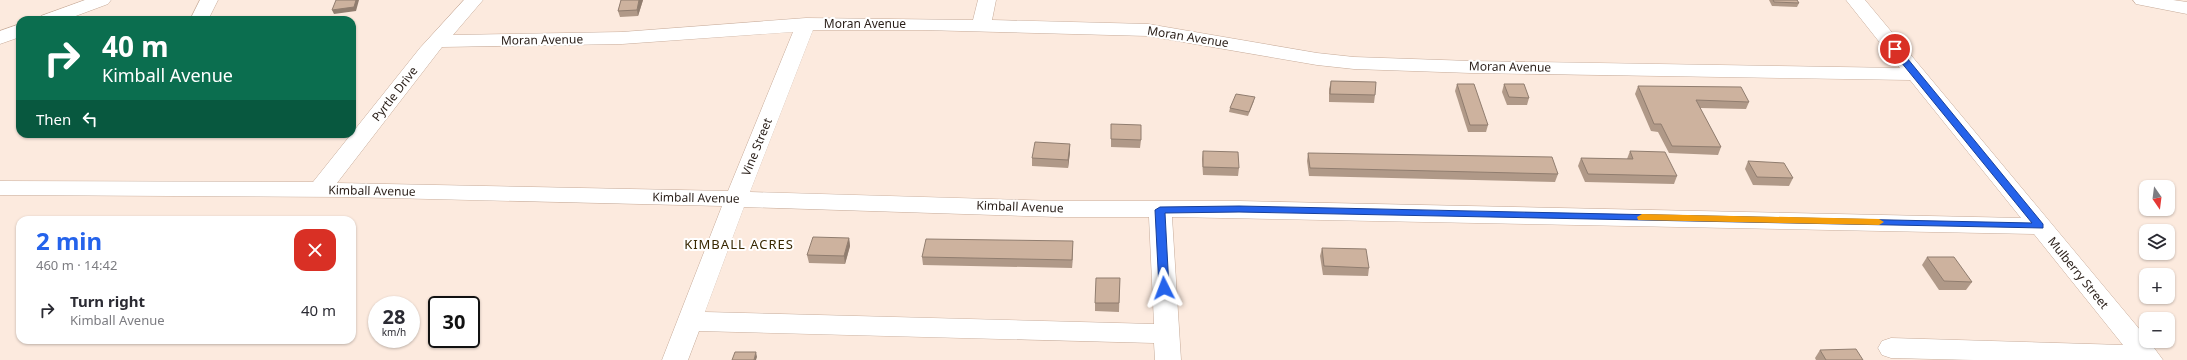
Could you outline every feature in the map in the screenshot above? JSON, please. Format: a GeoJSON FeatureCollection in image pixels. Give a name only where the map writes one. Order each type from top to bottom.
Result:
{"type":"FeatureCollection","features":[{"type":"Feature","properties":{"kind":"street"},"geometry":{"type":"LineString","coordinates":[[59,16],[102,0]]}},
{"type":"Feature","properties":{"kind":"street"},"geometry":{"type":"LineString","coordinates":[[201,16],[208,0]]}},
{"type":"Feature","properties":{"kind":"street","name":"Pyrtle Drive"},"geometry":{"type":"LineString","coordinates":[[319,190],[436,41],[474,0]]}},
{"type":"Feature","properties":{"kind":"street"},"geometry":{"type":"LineString","coordinates":[[981,26],[987,0]]}},
{"type":"Feature","properties":{"kind":"street","name":"Mulberry Street"},"geometry":{"type":"LineString","coordinates":[[1855,0],[2148,357]]}},
{"type":"Feature","properties":{"kind":"street"},"geometry":{"type":"LineString","coordinates":[[2142,0],[2187,8]]}},
{"type":"Feature","properties":{"kind":"street","name":"Moran Avenue"},"geometry":{"type":"LineString","coordinates":[[436,41],[622,38],[806,24],[981,26],[1174,32],[1292,56],[1354,63],[1479,67],[1915,74]]}},
{"type":"Feature","properties":{"kind":"street","name":"Vine Street"},"geometry":{"type":"LineString","coordinates":[[675,360],[736,199],[806,24]]}},
{"type":"Feature","properties":{"kind":"street"},"geometry":{"type":"LineString","coordinates":[[0,38],[16,32]]}},
{"type":"Feature","properties":{"kind":"street","name":"Kimball Avenue"},"geometry":{"type":"LineString","coordinates":[[0,188],[319,190],[1160,210],[1239,209],[2040,226]]}},
{"type":"Feature","properties":{"kind":"street"},"geometry":{"type":"LineString","coordinates":[[1160,210],[1168,360]]}},
{"type":"Feature","properties":{"kind":"street"},"geometry":{"type":"LineString","coordinates":[[690,321],[1166,334]]}},
{"type":"Feature","properties":{"kind":"street"},"geometry":{"type":"LineString","coordinates":[[1891,348],[2148,357]]}},
{"type":"Feature","properties":{"kind":"building"},"geometry":{"type":"Polygon","coordinates":[[[336,0],[356,0],[354,7],[332,10],[336,0]]]}},
{"type":"Feature","properties":{"kind":"building"},"geometry":{"type":"Polygon","coordinates":[[[621,0],[639,0],[637,10],[618,11],[621,0]]]}},
{"type":"Feature","properties":{"kind":"building"},"geometry":{"type":"Polygon","coordinates":[[[1773,0],[1797,0],[1799,3],[1774,2],[1773,0]]]}},
{"type":"Feature","properties":{"kind":"building"},"geometry":{"type":"Polygon","coordinates":[[[1331,81],[1376,82],[1375,95],[1330,94],[1331,81]]]}},
{"type":"Feature","properties":{"kind":"building"},"geometry":{"type":"Polygon","coordinates":[[[1457,84],[1474,84],[1488,125],[1470,125],[1457,84]]]}},
{"type":"Feature","properties":{"kind":"building"},"geometry":{"type":"Polygon","coordinates":[[[1504,84],[1524,84],[1529,98],[1509,97],[1504,84]]]}},
{"type":"Feature","properties":{"kind":"building"},"geometry":{"type":"Polygon","coordinates":[[[1638,86],[1741,87],[1749,102],[1696,100],[1721,147],[1672,146],[1661,124],[1654,124],[1638,86]]]}},
{"type":"Feature","properties":{"kind":"building"},"geometry":{"type":"Polygon","coordinates":[[[1236,94],[1255,97],[1249,112],[1230,108],[1236,94]]]}},
{"type":"Feature","properties":{"kind":"building"},"geometry":{"type":"Polygon","coordinates":[[[1111,124],[1141,125],[1141,140],[1111,139],[1111,124]]]}},
{"type":"Feature","properties":{"kind":"building"},"geometry":{"type":"Polygon","coordinates":[[[1035,142],[1070,144],[1068,160],[1032,158],[1035,142]]]}},
{"type":"Feature","properties":{"kind":"building"},"geometry":{"type":"Polygon","coordinates":[[[1203,151],[1238,152],[1239,168],[1203,167],[1203,151]]]}},
{"type":"Feature","properties":{"kind":"building"},"geometry":{"type":"Polygon","coordinates":[[[1630,151],[1665,152],[1677,176],[1588,174],[1581,158],[1633,159],[1630,151]]]}},
{"type":"Feature","properties":{"kind":"building"},"geometry":{"type":"Polygon","coordinates":[[[1308,153],[1552,157],[1558,174],[1310,168],[1308,153]]]}},
{"type":"Feature","properties":{"kind":"building"},"geometry":{"type":"Polygon","coordinates":[[[1748,161],[1784,163],[1793,178],[1757,177],[1748,161]]]}},
{"type":"Feature","properties":{"kind":"building"},"geometry":{"type":"Polygon","coordinates":[[[813,237],[849,238],[844,256],[807,255],[813,237]]]}},
{"type":"Feature","properties":{"kind":"building"},"geometry":{"type":"Polygon","coordinates":[[[926,239],[1073,241],[1072,260],[922,257],[926,239]]]}},
{"type":"Feature","properties":{"kind":"building"},"geometry":{"type":"Polygon","coordinates":[[[1322,248],[1366,249],[1369,268],[1324,266],[1322,248]]]}},
{"type":"Feature","properties":{"kind":"building"},"geometry":{"type":"Polygon","coordinates":[[[1927,257],[1954,257],[1972,282],[1944,281],[1927,257]]]}},
{"type":"Feature","properties":{"kind":"building"},"geometry":{"type":"Polygon","coordinates":[[[1096,278],[1120,278],[1119,303],[1095,303],[1096,278]]]}},
{"type":"Feature","properties":{"kind":"building"},"geometry":{"type":"Polygon","coordinates":[[[1856,349],[1863,360],[1826,360],[1820,350],[1856,349]]]}},
{"type":"Feature","properties":{"kind":"building"},"geometry":{"type":"Polygon","coordinates":[[[735,352],[756,352],[754,360],[732,360],[735,352]]]}},
{"type":"Feature","properties":{"kind":"slow traffic"},"geometry":{"type":"LineString","coordinates":[[1642,217],[1879,222]]}},
{"type":"Feature","properties":{"kind":"district","name":"KIMBALL ACRES"},"geometry":{"type":"Point","coordinates":[739,244]}},
{"type":"Feature","properties":{"kind":"route"},"geometry":{"type":"LineString","coordinates":[[1164,288],[1160,210],[1239,209],[2040,226],[1895,49]]}}]}
